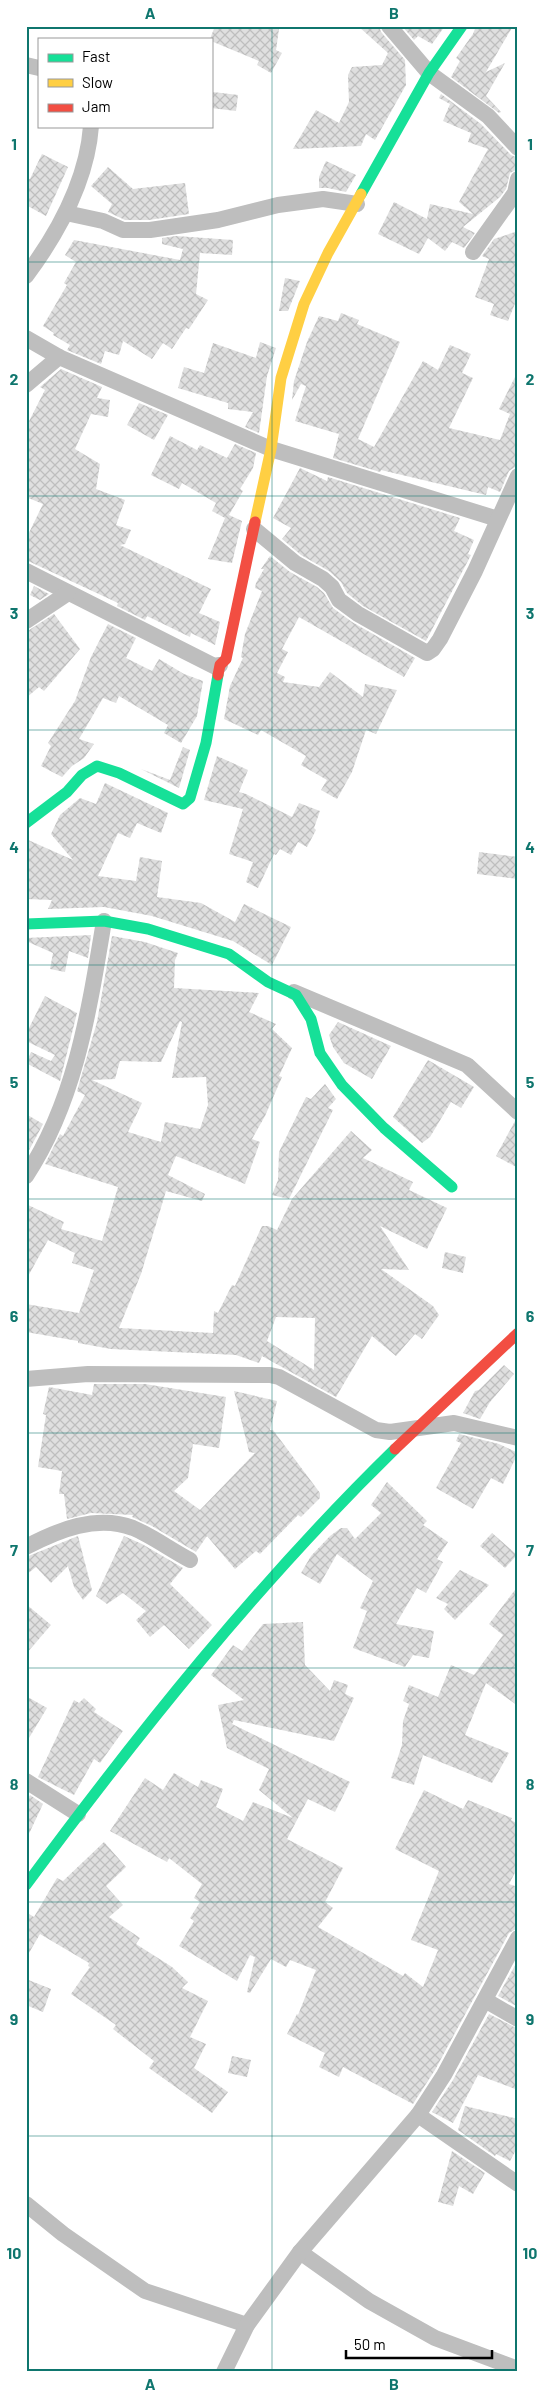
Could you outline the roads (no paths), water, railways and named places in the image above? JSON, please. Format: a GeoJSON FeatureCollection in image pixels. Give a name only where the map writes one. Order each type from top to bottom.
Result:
{"type":"FeatureCollection","features":[{"type":"Feature","properties":{"kind":"street"},"geometry":{"type":"LineString","coordinates":[[389,26],[429,73],[488,116],[518,148]]}},
{"type":"Feature","properties":{"kind":"street"},"geometry":{"type":"LineString","coordinates":[[26,823],[67,792],[82,775],[97,766],[112,770],[168,799],[183,804],[190,798],[206,743],[220,665],[226,659],[271,449],[281,378],[304,304],[328,253],[429,73],[462,26]]}},
{"type":"Feature","properties":{"kind":"street"},"geometry":{"type":"LineString","coordinates":[[26,276],[66,214],[82,168],[91,128]]}},
{"type":"Feature","properties":{"kind":"street"},"geometry":{"type":"LineString","coordinates":[[473,252],[515,193],[518,179]]}},
{"type":"Feature","properties":{"kind":"street"},"geometry":{"type":"LineString","coordinates":[[66,214],[103,221],[123,230],[150,230],[218,220],[278,205],[323,199],[356,204]]}},
{"type":"Feature","properties":{"kind":"street"},"geometry":{"type":"LineString","coordinates":[[26,338],[59,357],[271,449],[498,519]]}},
{"type":"Feature","properties":{"kind":"street"},"geometry":{"type":"LineString","coordinates":[[26,386],[59,357]]}},
{"type":"Feature","properties":{"kind":"street"},"geometry":{"type":"LineString","coordinates":[[254,529],[295,563],[323,578],[332,587],[339,600],[358,614],[427,653],[433,649],[440,638],[475,572],[518,476]]}},
{"type":"Feature","properties":{"kind":"street"},"geometry":{"type":"LineString","coordinates":[[26,571],[214,666],[220,665]]}},
{"type":"Feature","properties":{"kind":"street"},"geometry":{"type":"LineString","coordinates":[[26,621],[68,592]]}},
{"type":"Feature","properties":{"kind":"street"},"geometry":{"type":"LineString","coordinates":[[26,924],[104,922],[148,928],[229,954],[268,982],[296,994],[311,1019],[320,1053],[342,1085],[384,1128],[452,1187]]}},
{"type":"Feature","properties":{"kind":"street"},"geometry":{"type":"LineString","coordinates":[[26,1176],[43,1151],[64,1103],[82,1041],[104,922]]}},
{"type":"Feature","properties":{"kind":"street"},"geometry":{"type":"LineString","coordinates":[[268,982],[468,1065],[518,1112]]}},
{"type":"Feature","properties":{"kind":"street"},"geometry":{"type":"LineString","coordinates":[[26,1885],[127,1749],[209,1648],[298,1548],[415,1428],[518,1333]]}},
{"type":"Feature","properties":{"kind":"street"},"geometry":{"type":"LineString","coordinates":[[26,1379],[88,1374],[270,1375],[279,1377],[376,1430],[390,1432],[454,1423],[518,1438]]}},
{"type":"Feature","properties":{"kind":"street"},"geometry":{"type":"LineString","coordinates":[[26,1547],[49,1536],[94,1521],[132,1528],[190,1560]]}},
{"type":"Feature","properties":{"kind":"street"},"geometry":{"type":"LineString","coordinates":[[26,1781],[78,1814]]}},
{"type":"Feature","properties":{"kind":"street"},"geometry":{"type":"LineString","coordinates":[[224,2372],[246,2325],[300,2252],[418,2115],[444,2075],[518,1938]]}},
{"type":"Feature","properties":{"kind":"street"},"geometry":{"type":"LineString","coordinates":[[485,2000],[518,2019]]}},
{"type":"Feature","properties":{"kind":"street"},"geometry":{"type":"LineString","coordinates":[[418,2115],[518,2184]]}},
{"type":"Feature","properties":{"kind":"street"},"geometry":{"type":"LineString","coordinates":[[26,2204],[62,2234],[145,2290],[246,2325]]}},
{"type":"Feature","properties":{"kind":"street"},"geometry":{"type":"LineString","coordinates":[[300,2252],[377,2306],[436,2338],[498,2367],[518,2369]]}}]}
